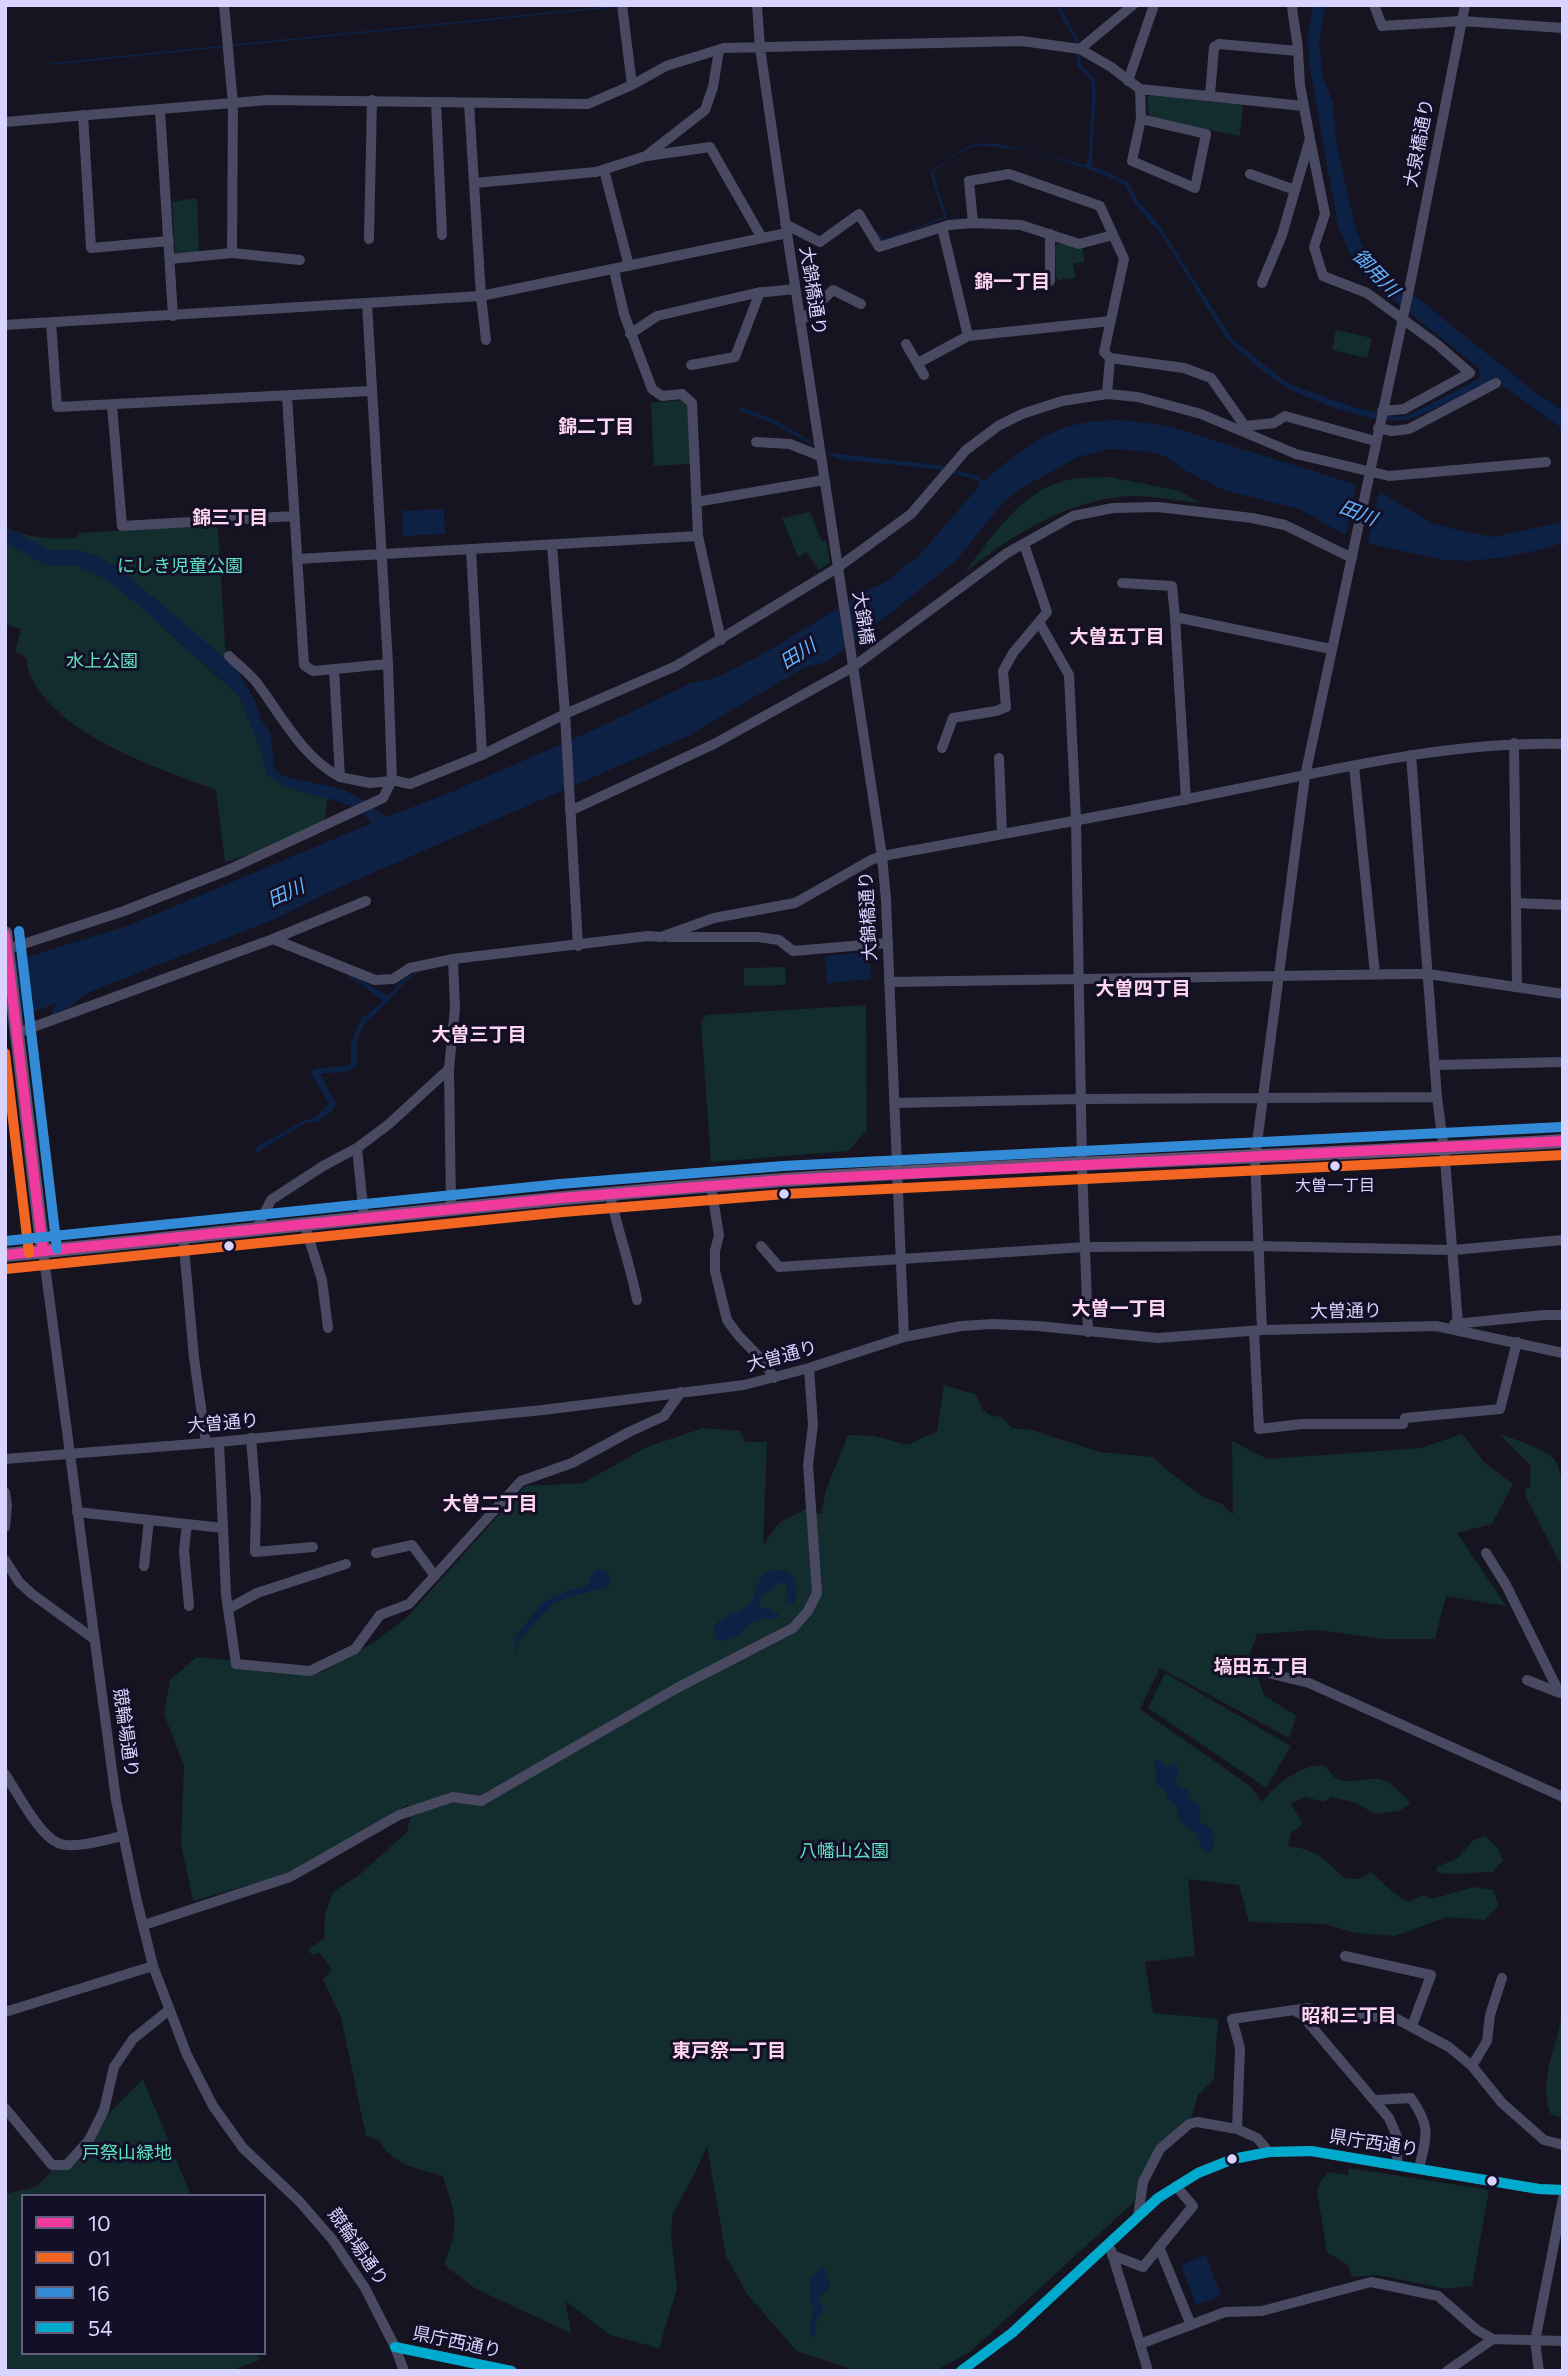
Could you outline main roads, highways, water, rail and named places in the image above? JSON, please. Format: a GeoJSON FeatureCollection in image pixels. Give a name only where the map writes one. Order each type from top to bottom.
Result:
{"type":"FeatureCollection","features":[{"type":"Feature","properties":{"kind":"main road"},"geometry":{"type":"LineString","coordinates":[[5,933],[7,954]]}},
{"type":"Feature","properties":{"kind":"main road","name":"競輪場通り"},"geometry":{"type":"LineString","coordinates":[[7,954],[43,1251]]}},
{"type":"Feature","properties":{"kind":"main road"},"geometry":{"type":"LineString","coordinates":[[5,1255],[451,1208],[711,1186],[896,1173],[1255,1158],[1563,1141]]}},
{"type":"Feature","properties":{"kind":"water"},"geometry":{"type":"Polygon","coordinates":[[[637,5],[51,65],[51,63],[637,5]]]}},
{"type":"Feature","properties":{"kind":"water","name":"御用川"},"geometry":{"type":"Polygon","coordinates":[[[1313,5],[1325,5],[1319,45],[1323,77],[1333,103],[1336,141],[1355,227],[1364,250],[1381,269],[1536,393],[1563,411],[1563,429],[1498,382],[1487,383],[1418,416],[1396,421],[1346,412],[1286,387],[1254,363],[1225,336],[1160,233],[1133,202],[1126,186],[1074,164],[1002,147],[970,148],[933,172],[947,218],[885,240],[865,222],[885,239],[944,217],[930,172],[968,146],[994,143],[1086,165],[1088,157],[1092,158],[1092,166],[1127,181],[1139,202],[1157,222],[1233,340],[1289,384],[1353,407],[1399,417],[1415,412],[1477,380],[1480,376],[1479,368],[1367,279],[1347,247],[1338,226],[1309,63],[1308,38],[1313,5]]]}},
{"type":"Feature","properties":{"kind":"water","name":"田川"},"geometry":{"type":"Polygon","coordinates":[[[740,407],[773,419],[830,453],[937,465],[978,476],[984,481],[1029,446],[1070,426],[1115,420],[1141,422],[1171,427],[1380,492],[1433,524],[1493,537],[1563,522],[1563,542],[1506,557],[1470,561],[1444,560],[1370,544],[1342,533],[1299,509],[1224,490],[1186,471],[1166,456],[1110,449],[1078,457],[1020,489],[1001,505],[955,562],[829,661],[805,667],[690,735],[331,891],[275,919],[87,993],[69,1008],[50,1016],[57,1003],[5,1022],[5,964],[130,925],[372,823],[363,814],[342,803],[277,782],[266,773],[261,750],[240,697],[107,580],[76,566],[46,565],[5,543],[5,526],[49,550],[78,550],[98,556],[119,568],[236,668],[254,699],[260,718],[271,734],[274,768],[280,775],[345,791],[387,817],[598,728],[691,683],[716,678],[768,651],[866,591],[892,579],[903,566],[917,558],[981,484],[977,480],[936,469],[837,459],[771,422],[739,411],[740,407]]]}},
{"type":"Feature","properties":{"kind":"water"},"geometry":{"type":"Polygon","coordinates":[[[444,509],[445,534],[403,536],[402,511],[444,509]]]}},
{"type":"Feature","properties":{"kind":"water"},"geometry":{"type":"Polygon","coordinates":[[[869,952],[871,979],[827,983],[825,956],[869,952]]]}},
{"type":"Feature","properties":{"kind":"water"},"geometry":{"type":"Polygon","coordinates":[[[416,972],[364,1026],[357,1042],[356,1066],[346,1072],[320,1074],[336,1103],[332,1111],[317,1122],[305,1123],[256,1153],[259,1145],[314,1118],[329,1104],[311,1073],[315,1069],[351,1065],[351,1043],[362,1018],[383,1002],[363,985],[349,978],[349,973],[388,996],[402,980],[416,972]]]}},
{"type":"Feature","properties":{"kind":"water"},"geometry":{"type":"Polygon","coordinates":[[[775,1569],[787,1571],[793,1578],[797,1590],[793,1604],[786,1604],[789,1595],[786,1584],[777,1582],[775,1589],[762,1595],[758,1603],[761,1609],[769,1608],[771,1612],[778,1612],[779,1618],[756,1620],[734,1638],[717,1639],[716,1625],[725,1617],[745,1608],[753,1598],[763,1575],[775,1569]]]}},
{"type":"Feature","properties":{"kind":"water"},"geometry":{"type":"Polygon","coordinates":[[[597,1570],[605,1570],[609,1574],[608,1587],[552,1604],[518,1642],[516,1652],[515,1639],[518,1633],[543,1602],[561,1593],[587,1586],[592,1574],[597,1570]]]}},
{"type":"Feature","properties":{"kind":"water"},"geometry":{"type":"Polygon","coordinates":[[[1158,1759],[1166,1767],[1177,1763],[1178,1773],[1175,1779],[1179,1787],[1186,1789],[1191,1799],[1201,1807],[1199,1821],[1212,1829],[1213,1848],[1209,1852],[1203,1851],[1195,1831],[1181,1821],[1176,1805],[1157,1785],[1155,1761],[1158,1759]]]}},
{"type":"Feature","properties":{"kind":"water"},"geometry":{"type":"Polygon","coordinates":[[[1206,2255],[1221,2296],[1196,2305],[1181,2265],[1206,2255]]]}},
{"type":"Feature","properties":{"kind":"water"},"geometry":{"type":"Polygon","coordinates":[[[821,2267],[824,2268],[831,2286],[818,2298],[824,2310],[817,2319],[815,2338],[810,2328],[813,2306],[810,2302],[809,2282],[821,2267]]]}},
{"type":"Feature","properties":{"kind":"waterway"},"geometry":{"type":"LineString","coordinates":[[1057,5],[1079,44],[1079,65],[1093,80],[1090,163]]}},
{"type":"Feature","properties":{"kind":"place","name":"大曽一丁目"},"geometry":{"type":"Point","coordinates":[1335,1166]}},
{"type":"Feature","properties":{"kind":"district","name":"錦一丁目"},"geometry":{"type":"Point","coordinates":[1012,282]}},
{"type":"Feature","properties":{"kind":"district","name":"錦二丁目"},"geometry":{"type":"Point","coordinates":[596,427]}},
{"type":"Feature","properties":{"kind":"district","name":"錦三丁目"},"geometry":{"type":"Point","coordinates":[230,518]}},
{"type":"Feature","properties":{"kind":"district","name":"大曽五丁目"},"geometry":{"type":"Point","coordinates":[1117,637]}},
{"type":"Feature","properties":{"kind":"district","name":"大曽四丁目"},"geometry":{"type":"Point","coordinates":[1143,989]}},
{"type":"Feature","properties":{"kind":"district","name":"大曽三丁目"},"geometry":{"type":"Point","coordinates":[479,1035]}},
{"type":"Feature","properties":{"kind":"district","name":"大曽一丁目"},"geometry":{"type":"Point","coordinates":[1119,1309]}},
{"type":"Feature","properties":{"kind":"district","name":"大曽二丁目"},"geometry":{"type":"Point","coordinates":[490,1504]}},
{"type":"Feature","properties":{"kind":"district","name":"塙田五丁目"},"geometry":{"type":"Point","coordinates":[1261,1667]}},
{"type":"Feature","properties":{"kind":"district","name":"昭和三丁目"},"geometry":{"type":"Point","coordinates":[1349,2016]}},
{"type":"Feature","properties":{"kind":"district","name":"東戸祭一丁目"},"geometry":{"type":"Point","coordinates":[729,2051]}},
{"type":"Feature","properties":{"kind":"park label","name":"にしき児童公園"},"geometry":{"type":"Point","coordinates":[180,566]}},
{"type":"Feature","properties":{"kind":"park label","name":"水上公園"},"geometry":{"type":"Point","coordinates":[102,661]}},
{"type":"Feature","properties":{"kind":"park label","name":"八幡山公園"},"geometry":{"type":"Point","coordinates":[844,1851]}},
{"type":"Feature","properties":{"kind":"park label","name":"戸祭山緑地"},"geometry":{"type":"Point","coordinates":[127,2153]}}]}
